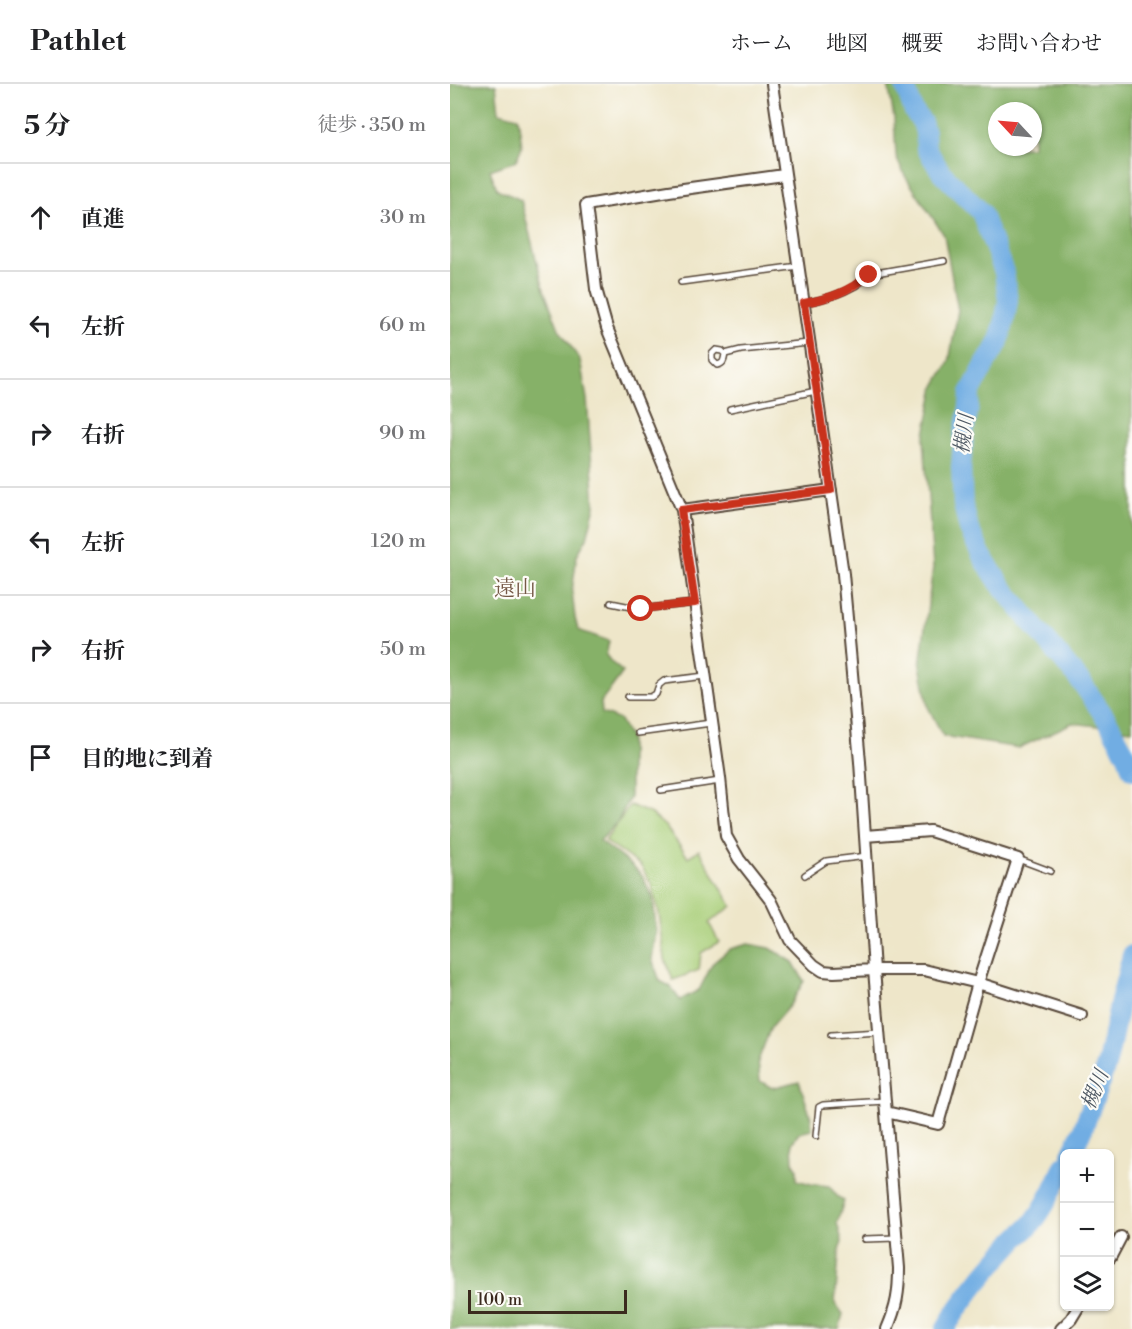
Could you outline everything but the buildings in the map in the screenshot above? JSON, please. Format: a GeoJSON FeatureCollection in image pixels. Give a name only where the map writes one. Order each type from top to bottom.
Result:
{"type":"FeatureCollection","features":[{"type":"Feature","properties":{"kind":"street"},"geometry":{"type":"LineString","coordinates":[[772,84],[843,574],[899,1268],[899,1292],[888,1329]]}},
{"type":"Feature","properties":{"kind":"street"},"geometry":{"type":"LineString","coordinates":[[784,175],[586,205],[596,289],[607,328],[681,510],[726,836],[739,859],[771,900],[790,940],[823,971],[924,970],[978,983],[1082,1016]]}},
{"type":"Feature","properties":{"kind":"street"},"geometry":{"type":"LineString","coordinates":[[681,510],[831,490]]}},
{"type":"Feature","properties":{"kind":"street"},"geometry":{"type":"LineString","coordinates":[[865,836],[930,831],[1018,859],[978,983],[938,1124],[886,1107]]}},
{"type":"Feature","properties":{"kind":"street"},"geometry":{"type":"LineString","coordinates":[[1114,1250],[1121,1237]]}},
{"type":"Feature","properties":{"kind":"street"},"geometry":{"type":"LineString","coordinates":[[1061,1329],[1076,1311]]}},
{"type":"Feature","properties":{"kind":"lane"},"geometry":{"type":"LineString","coordinates":[[804,303],[836,295],[855,286],[869,275],[944,261]]}},
{"type":"Feature","properties":{"kind":"lane"},"geometry":{"type":"LineString","coordinates":[[681,282],[798,266]]}},
{"type":"Feature","properties":{"kind":"lane"},"geometry":{"type":"LineString","coordinates":[[725,354],[741,350],[809,343]]}},
{"type":"Feature","properties":{"kind":"lane"},"geometry":{"type":"LineString","coordinates":[[730,409],[816,391]]}},
{"type":"Feature","properties":{"kind":"lane"},"geometry":{"type":"LineString","coordinates":[[611,603],[641,609],[695,603]]}},
{"type":"Feature","properties":{"kind":"lane"},"geometry":{"type":"LineString","coordinates":[[628,697],[651,697],[656,694],[659,685],[664,681],[705,676]]}},
{"type":"Feature","properties":{"kind":"lane"},"geometry":{"type":"LineString","coordinates":[[638,733],[711,723]]}},
{"type":"Feature","properties":{"kind":"lane"},"geometry":{"type":"LineString","coordinates":[[661,789],[720,781]]}},
{"type":"Feature","properties":{"kind":"lane"},"geometry":{"type":"LineString","coordinates":[[805,875],[826,861],[867,856]]}},
{"type":"Feature","properties":{"kind":"lane"},"geometry":{"type":"LineString","coordinates":[[1018,859],[1050,871]]}},
{"type":"Feature","properties":{"kind":"lane"},"geometry":{"type":"LineString","coordinates":[[831,1035],[879,1032]]}},
{"type":"Feature","properties":{"kind":"lane"},"geometry":{"type":"LineString","coordinates":[[816,1136],[819,1107],[823,1105],[886,1107]]}},
{"type":"Feature","properties":{"kind":"lane"},"geometry":{"type":"LineString","coordinates":[[865,1239],[896,1238]]}},
{"type":"Feature","properties":{"kind":"green space"},"geometry":{"type":"Polygon","coordinates":[[[450,84],[496,84],[499,112],[518,117],[522,146],[516,161],[490,170],[497,189],[521,200],[544,290],[559,329],[580,360],[587,399],[595,506],[587,538],[577,555],[572,591],[575,618],[578,630],[609,641],[606,655],[623,672],[601,702],[602,713],[620,720],[630,739],[630,797],[618,821],[600,841],[642,876],[653,898],[656,932],[652,959],[660,981],[670,986],[680,1000],[699,990],[713,963],[730,949],[748,944],[770,948],[793,962],[804,981],[790,1005],[771,1027],[758,1061],[760,1081],[772,1088],[799,1081],[811,1118],[812,1130],[799,1133],[792,1143],[797,1180],[829,1186],[844,1201],[837,1223],[842,1241],[835,1303],[843,1314],[839,1329],[450,1329],[450,84]]]}},
{"type":"Feature","properties":{"kind":"green space"},"geometry":{"type":"Polygon","coordinates":[[[888,84],[1132,84],[1132,730],[1072,723],[1019,748],[943,736],[928,707],[920,665],[933,567],[924,439],[935,386],[949,362],[958,310],[944,235],[905,176],[896,156],[894,118],[888,84]]]}},
{"type":"Feature","properties":{"kind":"green space"},"geometry":{"type":"Polygon","coordinates":[[[630,805],[651,814],[665,826],[688,857],[699,850],[732,906],[709,923],[719,942],[701,953],[699,970],[673,980],[665,959],[659,913],[651,884],[641,866],[605,841],[630,805]]]}},
{"type":"Feature","properties":{"kind":"waterway","name":"槻川"},"geometry":{"type":"LineString","coordinates":[[904,84],[914,112],[922,122],[926,148],[941,172],[981,212],[1004,272],[1008,301],[1004,323],[998,344],[970,393],[964,432],[961,467],[963,504],[969,529],[982,556],[1000,584],[1084,686],[1109,723],[1132,770]]}},
{"type":"Feature","properties":{"kind":"waterway","name":"槻川"},"geometry":{"type":"LineString","coordinates":[[1073,1149],[1107,1063],[1132,955]]}},
{"type":"Feature","properties":{"kind":"waterway","name":"槻川"},"geometry":{"type":"LineString","coordinates":[[945,1329],[986,1273],[1035,1220],[1060,1175]]}},
{"type":"Feature","properties":{"kind":"district","name":"遠山"},"geometry":{"type":"Point","coordinates":[515,589]}},
{"type":"Feature","properties":{"kind":"route"},"geometry":{"type":"LineString","coordinates":[[641,609],[695,603],[681,510],[831,490],[804,303],[827,298],[855,286],[869,275]]}}]}
